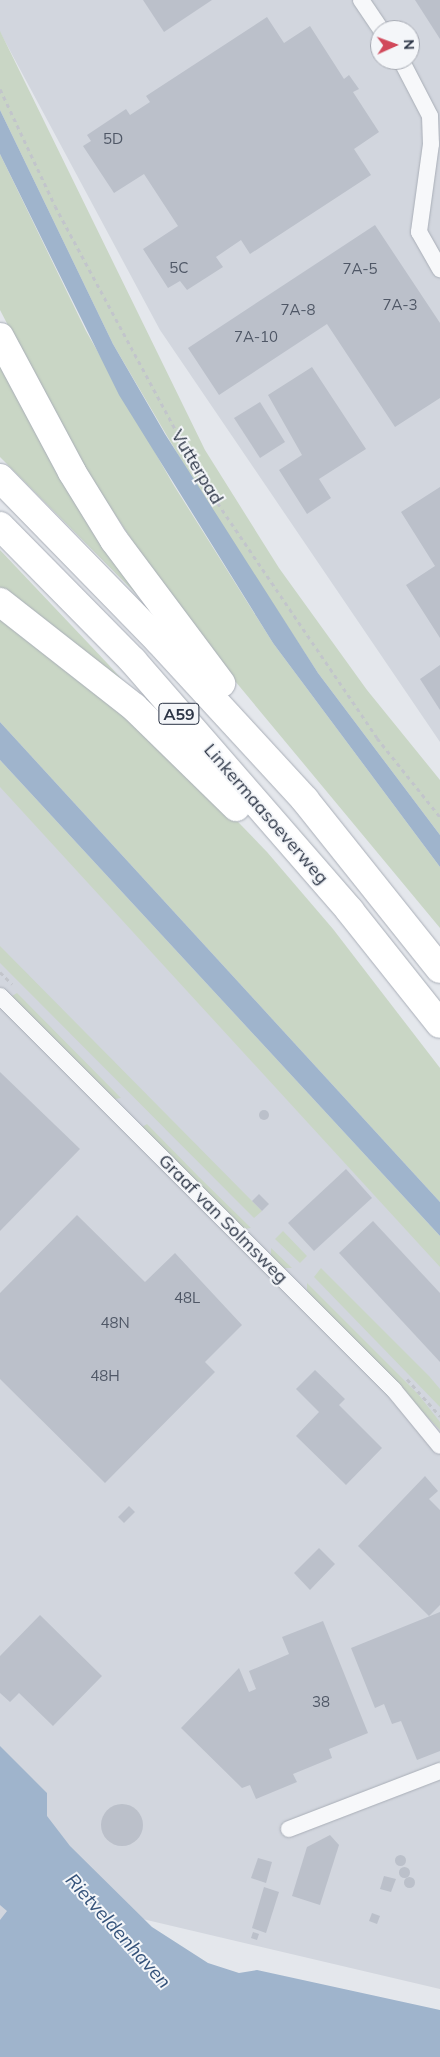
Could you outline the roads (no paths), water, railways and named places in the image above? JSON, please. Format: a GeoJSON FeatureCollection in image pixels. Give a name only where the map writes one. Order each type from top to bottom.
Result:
{"type":"FeatureCollection","features":[{"type":"Feature","properties":{"kind":"highway","name":"A59"},"geometry":{"type":"LineString","coordinates":[[0,337],[72,472],[114,540],[204,662],[271,744],[304,800]]}},
{"type":"Feature","properties":{"kind":"highway","name":"Linkermaasoeverweg"},"geometry":{"type":"LineString","coordinates":[[0,478],[159,641],[304,800],[440,969]]}},
{"type":"Feature","properties":{"kind":"highway","name":"Linkermaasoeverweg"},"geometry":{"type":"LineString","coordinates":[[0,526],[133,661],[350,911],[440,1024]]}},
{"type":"Feature","properties":{"kind":"highway","name":"A59"},"geometry":{"type":"LineString","coordinates":[[0,602],[134,707],[303,877],[350,911]]}},
{"type":"Feature","properties":{"kind":"street"},"geometry":{"type":"LineString","coordinates":[[361,0],[374,20]]}},
{"type":"Feature","properties":{"kind":"street"},"geometry":{"type":"LineString","coordinates":[[407,70],[435,114],[419,232],[440,269]]}},
{"type":"Feature","properties":{"kind":"street","name":"Graaf van Solmsweg"},"geometry":{"type":"LineString","coordinates":[[0,996],[394,1390],[440,1446]]}},
{"type":"Feature","properties":{"kind":"street"},"geometry":{"type":"LineString","coordinates":[[289,1829],[440,1771]]}},
{"type":"Feature","properties":{"kind":"water"},"geometry":{"type":"Polygon","coordinates":[[[0,110],[113,344],[165,434],[318,673],[440,835],[440,867],[273,643],[119,395],[0,154],[0,110]]]}},
{"type":"Feature","properties":{"kind":"water"},"geometry":{"type":"Polygon","coordinates":[[[0,722],[440,1202],[440,1236],[0,760],[0,722]]]}},
{"type":"Feature","properties":{"kind":"water","name":"Rietveldenhaven"},"geometry":{"type":"Polygon","coordinates":[[[0,1746],[47,1793],[47,1816],[70,1846],[152,1927],[208,1963],[239,1973],[257,1970],[440,2010],[440,2057],[0,2057],[0,1920],[7,1911],[0,1905],[0,1746]]]}}]}
